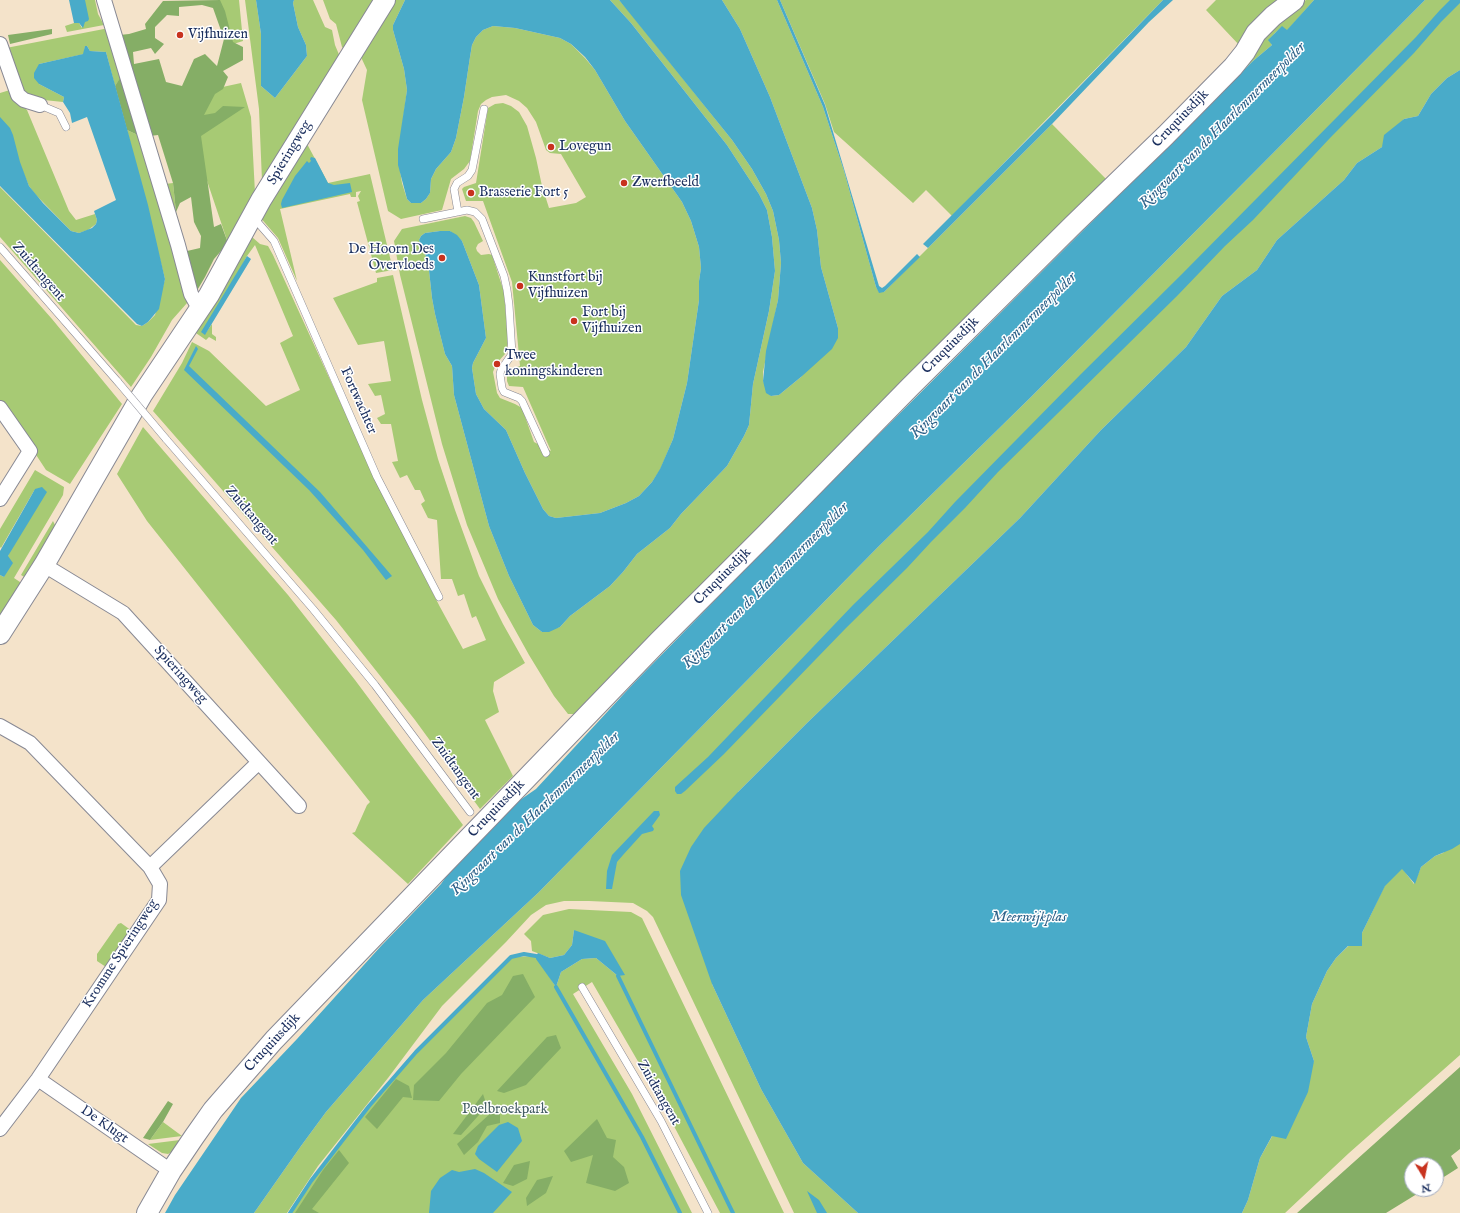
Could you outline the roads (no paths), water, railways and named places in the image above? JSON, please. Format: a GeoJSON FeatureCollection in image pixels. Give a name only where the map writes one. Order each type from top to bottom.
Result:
{"type":"FeatureCollection","features":[{"type":"Feature","properties":{"kind":"street"},"geometry":{"type":"LineString","coordinates":[[104,0],[191,294],[200,310]]}},
{"type":"Feature","properties":{"kind":"street","name":"Spieringweg"},"geometry":{"type":"LineString","coordinates":[[0,634],[44,565],[138,402],[200,310],[265,194],[385,0]]}},
{"type":"Feature","properties":{"kind":"street","name":"Cruquiusdijk"},"geometry":{"type":"LineString","coordinates":[[147,1213],[171,1171],[213,1110],[274,1040],[659,641],[916,381],[1166,135],[1233,67],[1245,52],[1256,33],[1273,16],[1294,0]]}},
{"type":"Feature","properties":{"kind":"street"},"geometry":{"type":"LineString","coordinates":[[0,44],[18,95],[24,100],[40,105]]}},
{"type":"Feature","properties":{"kind":"street"},"geometry":{"type":"LineString","coordinates":[[0,408],[30,451],[0,499]]}},
{"type":"Feature","properties":{"kind":"street","name":"Spieringweg"},"geometry":{"type":"LineString","coordinates":[[44,565],[122,613],[299,806]]}},
{"type":"Feature","properties":{"kind":"street","name":"Kromme Spieringweg"},"geometry":{"type":"LineString","coordinates":[[0,726],[30,743],[150,867],[160,884],[159,900],[38,1079],[0,1129]]}},
{"type":"Feature","properties":{"kind":"street"},"geometry":{"type":"LineString","coordinates":[[150,867],[259,762]]}},
{"type":"Feature","properties":{"kind":"street","name":"De Klugt"},"geometry":{"type":"LineString","coordinates":[[38,1079],[171,1171]]}},
{"type":"Feature","properties":{"kind":"lane"},"geometry":{"type":"LineString","coordinates":[[40,105],[59,113],[66,127]]}},
{"type":"Feature","properties":{"kind":"lane"},"geometry":{"type":"LineString","coordinates":[[458,212],[454,189],[457,183],[468,176],[472,170],[484,109]]}},
{"type":"Feature","properties":{"kind":"lane"},"geometry":{"type":"LineString","coordinates":[[423,219],[471,211],[476,212],[482,219],[504,276],[508,297],[513,349],[511,357],[502,367],[501,384],[504,392],[519,398],[522,401],[546,453]]}},
{"type":"Feature","properties":{"kind":"lane","name":"Fortwachter"},"geometry":{"type":"LineString","coordinates":[[253,217],[274,241],[377,477],[439,597]]}},
{"type":"Feature","properties":{"kind":"lane","name":"Zuidtangent"},"geometry":{"type":"LineString","coordinates":[[0,247],[313,608],[375,685],[470,812]]}},
{"type":"Feature","properties":{"kind":"lane","name":"Zuidtangent"},"geometry":{"type":"LineString","coordinates":[[582,988],[660,1121],[708,1213]]}},
{"type":"Feature","properties":{"kind":"water"},"geometry":{"type":"Polygon","coordinates":[[[69,0],[85,0],[89,19],[85,22],[83,28],[79,23],[74,23],[69,0]]]}},
{"type":"Feature","properties":{"kind":"water"},"geometry":{"type":"Polygon","coordinates":[[[256,0],[294,0],[293,3],[298,27],[306,45],[307,56],[275,98],[261,86],[261,34],[256,0]]]}},
{"type":"Feature","properties":{"kind":"water"},"geometry":{"type":"Polygon","coordinates":[[[405,0],[610,0],[631,23],[727,145],[759,194],[767,210],[772,237],[775,271],[769,311],[753,384],[749,425],[744,436],[727,466],[681,514],[670,528],[637,554],[610,586],[570,616],[560,627],[549,632],[542,632],[533,625],[509,576],[489,526],[454,395],[452,366],[445,354],[435,314],[428,261],[419,240],[425,233],[450,231],[457,235],[462,241],[479,285],[486,338],[473,363],[472,368],[476,394],[484,409],[506,430],[543,509],[549,516],[556,518],[600,513],[626,503],[639,496],[652,482],[660,469],[673,439],[687,383],[699,300],[701,268],[699,247],[691,221],[682,202],[625,121],[595,70],[585,57],[571,44],[560,38],[515,28],[493,26],[483,30],[476,37],[472,45],[456,138],[451,152],[436,169],[431,179],[430,193],[426,199],[421,203],[411,203],[407,199],[398,165],[398,149],[407,90],[404,69],[393,30],[393,25],[405,0]]]}},
{"type":"Feature","properties":{"kind":"water"},"geometry":{"type":"Polygon","coordinates":[[[619,0],[722,0],[740,29],[770,97],[812,208],[817,230],[821,267],[838,328],[838,338],[832,349],[779,395],[771,396],[766,393],[763,381],[766,351],[778,300],[781,263],[779,240],[773,211],[766,194],[752,169],[732,140],[619,0]]]}},
{"type":"Feature","properties":{"kind":"water"},"geometry":{"type":"Polygon","coordinates":[[[777,0],[780,0],[825,105],[879,286],[882,288],[885,286],[917,254],[920,257],[884,292],[879,293],[876,287],[844,171],[823,107],[777,0]]]}},
{"type":"Feature","properties":{"kind":"water"},"geometry":{"type":"Polygon","coordinates":[[[1163,0],[1173,0],[1149,22],[1052,124],[928,248],[923,244],[1053,114],[1163,0]]]}},
{"type":"Feature","properties":{"kind":"water","name":"Ringvaart van de Haarlemmermeerpolder"},"geometry":{"type":"Polygon","coordinates":[[[1314,0],[1425,0],[1031,397],[878,547],[538,893],[423,1000],[326,1112],[254,1213],[165,1213],[175,1195],[241,1098],[297,1039],[381,946],[441,884],[450,871],[520,800],[536,789],[633,684],[821,492],[1253,61],[1272,45],[1268,40],[1282,26],[1287,30],[1314,0]]]}},
{"type":"Feature","properties":{"kind":"water"},"geometry":{"type":"Polygon","coordinates":[[[1450,0],[1460,0],[1460,3],[1414,53],[1330,138],[1253,220],[998,472],[907,568],[846,628],[724,754],[685,791],[681,794],[677,794],[675,787],[708,757],[853,605],[928,532],[955,502],[1416,37],[1450,0]]]}},
{"type":"Feature","properties":{"kind":"water"},"geometry":{"type":"Polygon","coordinates":[[[85,46],[87,46],[90,51],[106,52],[148,205],[165,279],[159,309],[148,322],[142,326],[137,324],[0,186],[0,117],[10,128],[13,135],[20,162],[29,186],[43,203],[71,231],[79,233],[92,228],[96,224],[97,220],[94,211],[116,200],[87,117],[72,123],[70,113],[63,102],[64,97],[39,84],[34,78],[34,73],[39,64],[83,54],[85,46]]]}},
{"type":"Feature","properties":{"kind":"water","name":"Meerwijkplas"},"geometry":{"type":"Polygon","coordinates":[[[1460,70],[1460,844],[1435,856],[1421,867],[1415,884],[1402,869],[1385,886],[1362,933],[1362,946],[1348,946],[1336,958],[1327,971],[1312,1004],[1306,1037],[1314,1061],[1308,1092],[1286,1139],[1272,1136],[1260,1158],[1248,1200],[1242,1213],[858,1213],[803,1163],[761,1089],[712,984],[681,895],[680,871],[691,847],[704,828],[738,792],[808,722],[1020,518],[1101,430],[1186,347],[1222,296],[1257,270],[1277,240],[1344,180],[1357,163],[1382,147],[1384,135],[1404,119],[1418,116],[1431,94],[1447,78],[1460,70]]]}},
{"type":"Feature","properties":{"kind":"water"},"geometry":{"type":"Polygon","coordinates":[[[311,157],[315,158],[328,183],[334,185],[350,183],[352,192],[282,208],[282,200],[295,176],[307,161],[309,163],[311,161],[311,157]]]}},
{"type":"Feature","properties":{"kind":"water"},"geometry":{"type":"Polygon","coordinates":[[[247,256],[251,259],[205,335],[201,332],[247,256]]]}},
{"type":"Feature","properties":{"kind":"water"},"geometry":{"type":"Polygon","coordinates":[[[196,346],[198,349],[189,366],[320,492],[392,576],[386,580],[363,550],[309,490],[184,370],[196,346]]]}},
{"type":"Feature","properties":{"kind":"water"},"geometry":{"type":"Polygon","coordinates":[[[42,487],[47,492],[8,556],[13,563],[4,577],[0,575],[0,551],[35,489],[42,487]]]}},
{"type":"Feature","properties":{"kind":"water"},"geometry":{"type":"Polygon","coordinates":[[[654,811],[659,811],[660,815],[652,826],[654,829],[653,831],[642,834],[617,862],[612,889],[606,889],[607,871],[612,855],[654,811]]]}},
{"type":"Feature","properties":{"kind":"water"},"geometry":{"type":"Polygon","coordinates":[[[574,930],[605,941],[625,975],[618,976],[596,958],[582,959],[561,972],[556,987],[536,959],[536,956],[538,953],[550,958],[564,955],[572,945],[574,930]]]}},
{"type":"Feature","properties":{"kind":"water"},"geometry":{"type":"Polygon","coordinates":[[[508,1122],[518,1128],[522,1141],[497,1172],[479,1159],[475,1154],[478,1146],[499,1125],[508,1122]]]}},
{"type":"Feature","properties":{"kind":"water"},"geometry":{"type":"Polygon","coordinates":[[[475,1169],[484,1173],[512,1192],[493,1213],[429,1213],[431,1191],[440,1178],[452,1170],[459,1172],[475,1169]]]}},
{"type":"Feature","properties":{"kind":"water"},"geometry":{"type":"Polygon","coordinates":[[[807,1191],[819,1200],[827,1213],[817,1213],[807,1191]]]}},
{"type":"Feature","properties":{"kind":"waterway"},"geometry":{"type":"LineString","coordinates":[[290,1213],[311,1181],[369,1106],[416,1052],[511,957],[524,954],[536,956]]}},
{"type":"Feature","properties":{"kind":"waterway"},"geometry":{"type":"LineString","coordinates":[[618,976],[733,1213]]}},
{"type":"Feature","properties":{"kind":"waterway"},"geometry":{"type":"LineString","coordinates":[[556,987],[642,1137],[680,1213]]}},
{"type":"Feature","properties":{"kind":"place","name":"Vijfhuizen"},"geometry":{"type":"Point","coordinates":[180,35]}},
{"type":"Feature","properties":{"kind":"place","name":"Lovegun"},"geometry":{"type":"Point","coordinates":[551,147]}},
{"type":"Feature","properties":{"kind":"place","name":"Zwerfbeeld"},"geometry":{"type":"Point","coordinates":[624,183]}},
{"type":"Feature","properties":{"kind":"place","name":"Brasserie Fort 5"},"geometry":{"type":"Point","coordinates":[471,193]}},
{"type":"Feature","properties":{"kind":"place","name":"De Hoorn Des Overvloeds"},"geometry":{"type":"Point","coordinates":[442,258]}},
{"type":"Feature","properties":{"kind":"place","name":"Kunstfort bij Vijfhuizen"},"geometry":{"type":"Point","coordinates":[520,286]}},
{"type":"Feature","properties":{"kind":"place","name":"Fort bij Vijfhuizen"},"geometry":{"type":"Point","coordinates":[574,321]}},
{"type":"Feature","properties":{"kind":"place","name":"Twee koningskinderen"},"geometry":{"type":"Point","coordinates":[497,364]}},
{"type":"Feature","properties":{"kind":"park label","name":"Poelbroekpark"},"geometry":{"type":"Point","coordinates":[505,1110]}}]}
